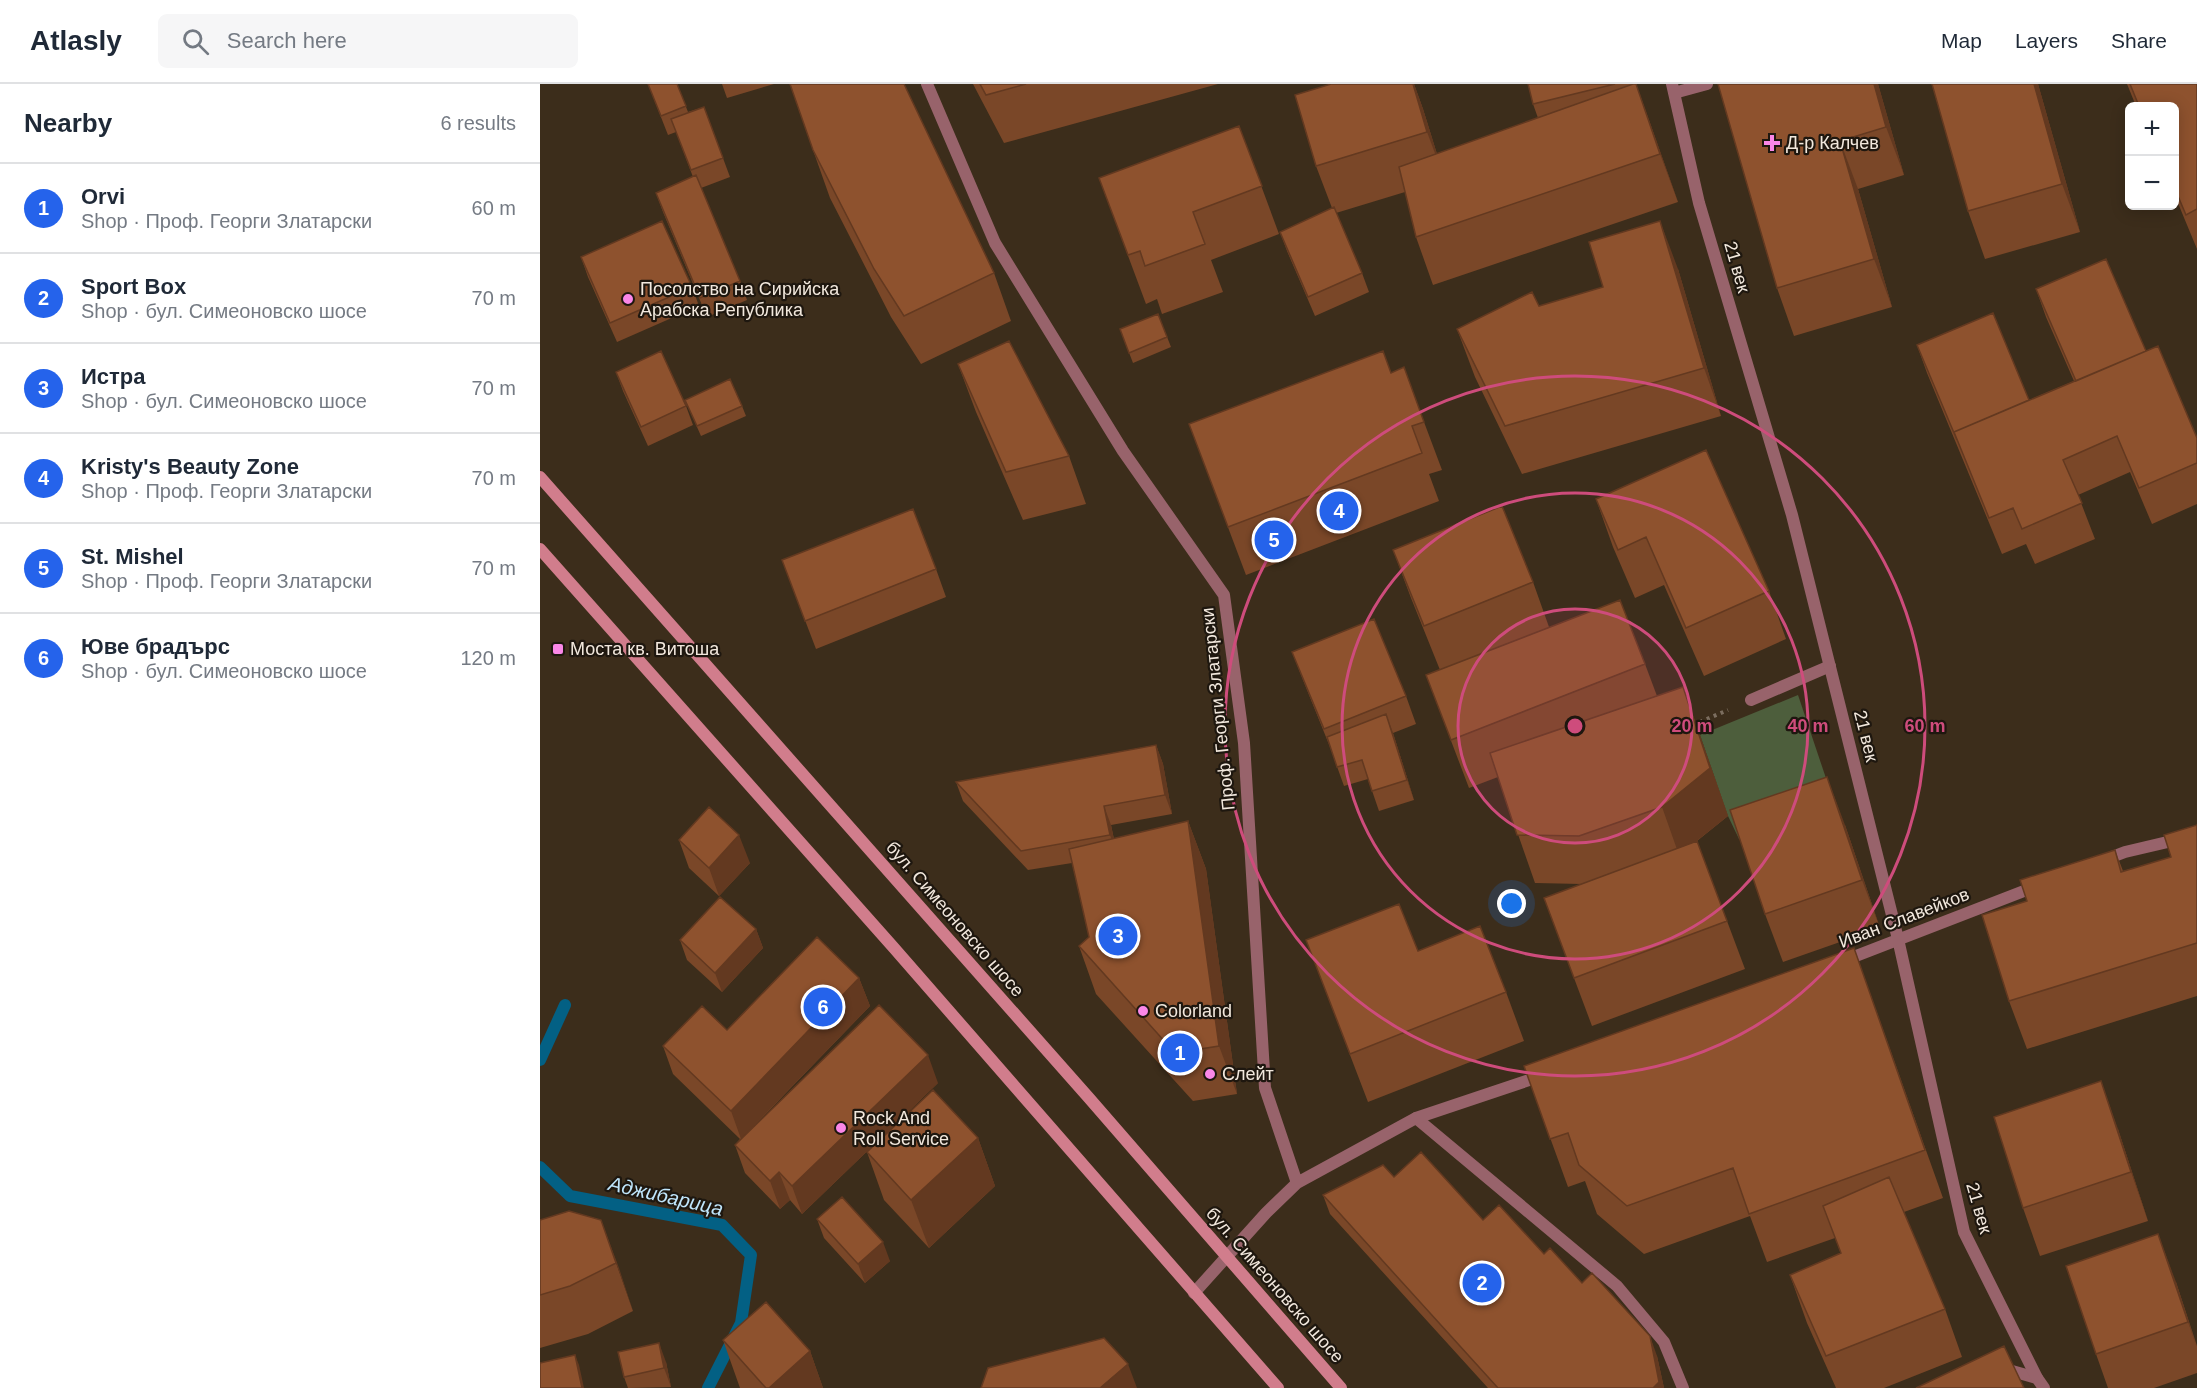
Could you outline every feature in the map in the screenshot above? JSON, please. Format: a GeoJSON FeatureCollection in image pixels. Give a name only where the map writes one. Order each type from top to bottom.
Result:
{"type":"FeatureCollection","features":[{"type":"Feature","properties":{"kind":"main road","name":"бул. Симеоновско шосе"},"geometry":{"type":"LineString","coordinates":[[540,477],[1082,1089],[1341,1388]]}},
{"type":"Feature","properties":{"kind":"main road"},"geometry":{"type":"LineString","coordinates":[[540,549],[902,957],[1278,1388]]}},
{"type":"Feature","properties":{"kind":"street","name":"Проф. Георги Златарски"},"geometry":{"type":"LineString","coordinates":[[927,84],[995,243],[1123,451],[1224,596],[1244,743],[1265,1088],[1297,1184]]}},
{"type":"Feature","properties":{"kind":"street"},"geometry":{"type":"LineString","coordinates":[[1673,88],[1707,84]]}},
{"type":"Feature","properties":{"kind":"street","name":"21 век"},"geometry":{"type":"LineString","coordinates":[[1673,88],[1699,203],[1792,515],[1898,939],[1964,1232],[2041,1383]]}},
{"type":"Feature","properties":{"kind":"street"},"geometry":{"type":"LineString","coordinates":[[1751,700],[1830,666]]}},
{"type":"Feature","properties":{"kind":"street"},"geometry":{"type":"LineString","coordinates":[[2093,864],[2125,852],[2197,835]]}},
{"type":"Feature","properties":{"kind":"street","name":"Иван Славейков"},"geometry":{"type":"LineString","coordinates":[[1833,965],[2050,881]]}},
{"type":"Feature","properties":{"kind":"street"},"geometry":{"type":"LineString","coordinates":[[1194,1293],[1266,1213],[1297,1184],[1416,1118],[1560,1069]]}},
{"type":"Feature","properties":{"kind":"street"},"geometry":{"type":"LineString","coordinates":[[1416,1118],[1617,1286],[1664,1342],[1683,1388]]}},
{"type":"Feature","properties":{"kind":"street"},"geometry":{"type":"LineString","coordinates":[[1996,1374],[2005,1370],[2041,1383]]}},
{"type":"Feature","properties":{"kind":"path"},"geometry":{"type":"LineString","coordinates":[[1687,727],[1751,700]]}},
{"type":"Feature","properties":{"kind":"green space"},"geometry":{"type":"Polygon","coordinates":[[[1798,695],[1834,802],[1739,839],[1728,816],[1700,735],[1798,695]]]}},
{"type":"Feature","properties":{"kind":"building"},"geometry":{"type":"Polygon","coordinates":[[[648,84],[677,84],[686,106],[661,116],[648,84]]]}},
{"type":"Feature","properties":{"kind":"building"},"geometry":{"type":"Polygon","coordinates":[[[790,84],[904,84],[994,273],[904,316],[874,269],[813,150],[790,84]]]}},
{"type":"Feature","properties":{"kind":"building"},"geometry":{"type":"Polygon","coordinates":[[[980,84],[1026,84],[986,95],[980,84]]]}},
{"type":"Feature","properties":{"kind":"building"},"geometry":{"type":"Polygon","coordinates":[[[1331,84],[1413,84],[1427,132],[1316,166],[1295,95],[1331,84]]]}},
{"type":"Feature","properties":{"kind":"building"},"geometry":{"type":"Polygon","coordinates":[[[1528,84],[1615,84],[1533,104],[1528,84]]]}},
{"type":"Feature","properties":{"kind":"building"},"geometry":{"type":"Polygon","coordinates":[[[1636,84],[1660,154],[1416,237],[1399,167],[1636,84]]]}},
{"type":"Feature","properties":{"kind":"building"},"geometry":{"type":"Polygon","coordinates":[[[1718,84],[1874,84],[1886,127],[1840,141],[1874,259],[1777,288],[1718,84]]]}},
{"type":"Feature","properties":{"kind":"building"},"geometry":{"type":"Polygon","coordinates":[[[1932,84],[2034,84],[2062,184],[1968,211],[1932,84]]]}},
{"type":"Feature","properties":{"kind":"building"},"geometry":{"type":"Polygon","coordinates":[[[2130,84],[2197,84],[2197,209],[2186,215],[2179,198],[2179,102],[2137,102],[2130,84]]]}},
{"type":"Feature","properties":{"kind":"building"},"geometry":{"type":"Polygon","coordinates":[[[704,107],[723,158],[691,170],[671,119],[704,107]]]}},
{"type":"Feature","properties":{"kind":"building"},"geometry":{"type":"Polygon","coordinates":[[[1239,126],[1262,186],[1193,212],[1205,244],[1145,266],[1140,251],[1128,255],[1099,178],[1239,126]]]}},
{"type":"Feature","properties":{"kind":"building"},"geometry":{"type":"Polygon","coordinates":[[[696,175],[740,281],[700,298],[656,193],[696,175]]]}},
{"type":"Feature","properties":{"kind":"building"},"geometry":{"type":"Polygon","coordinates":[[[1334,207],[1362,273],[1308,297],[1280,232],[1334,207]]]}},
{"type":"Feature","properties":{"kind":"building"},"geometry":{"type":"Polygon","coordinates":[[[662,221],[692,287],[610,323],[581,257],[662,221]]]}},
{"type":"Feature","properties":{"kind":"building"},"geometry":{"type":"Polygon","coordinates":[[[1660,221],[1704,368],[1505,426],[1457,329],[1532,292],[1539,306],[1603,287],[1589,242],[1660,221]]]}},
{"type":"Feature","properties":{"kind":"building"},"geometry":{"type":"Polygon","coordinates":[[[2106,259],[2146,351],[2076,381],[2036,289],[2106,259]]]}},
{"type":"Feature","properties":{"kind":"building"},"geometry":{"type":"Polygon","coordinates":[[[1993,313],[2029,400],[1954,432],[1957,440],[1917,345],[1993,313]]]}},
{"type":"Feature","properties":{"kind":"building"},"geometry":{"type":"Polygon","coordinates":[[[1158,314],[1167,337],[1129,353],[1120,329],[1158,314]]]}},
{"type":"Feature","properties":{"kind":"building"},"geometry":{"type":"Polygon","coordinates":[[[1009,341],[1069,456],[1006,472],[958,364],[1009,341]]]}},
{"type":"Feature","properties":{"kind":"building"},"geometry":{"type":"Polygon","coordinates":[[[2158,346],[2197,438],[2197,463],[2139,488],[2117,436],[2063,460],[2082,503],[2022,529],[2013,508],[1989,518],[1954,432],[2158,346]]]}},
{"type":"Feature","properties":{"kind":"building"},"geometry":{"type":"Polygon","coordinates":[[[661,351],[686,406],[641,427],[616,372],[661,351]]]}},
{"type":"Feature","properties":{"kind":"building"},"geometry":{"type":"Polygon","coordinates":[[[1383,351],[1391,373],[1404,367],[1424,422],[1412,426],[1422,453],[1228,527],[1189,424],[1383,351]]]}},
{"type":"Feature","properties":{"kind":"building"},"geometry":{"type":"Polygon","coordinates":[[[730,379],[742,406],[697,426],[685,400],[730,379]]]}},
{"type":"Feature","properties":{"kind":"building"},"geometry":{"type":"Polygon","coordinates":[[[1706,450],[1769,591],[1686,628],[1646,537],[1618,550],[1596,499],[1706,450]]]}},
{"type":"Feature","properties":{"kind":"building"},"geometry":{"type":"Polygon","coordinates":[[[1502,506],[1533,582],[1424,626],[1393,550],[1502,506]]]}},
{"type":"Feature","properties":{"kind":"building"},"geometry":{"type":"Polygon","coordinates":[[[913,509],[936,569],[805,621],[782,560],[913,509]]]}},
{"type":"Feature","properties":{"kind":"building"},"geometry":{"type":"Polygon","coordinates":[[[1620,600],[1645,664],[1451,740],[1426,675],[1620,600]]]}},
{"type":"Feature","properties":{"kind":"building"},"geometry":{"type":"Polygon","coordinates":[[[1374,619],[1406,696],[1324,729],[1292,652],[1374,619]]]}},
{"type":"Feature","properties":{"kind":"building"},"geometry":{"type":"Polygon","coordinates":[[[1683,687],[1710,768],[1662,807],[1579,836],[1517,835],[1490,753],[1683,687]]]}},
{"type":"Feature","properties":{"kind":"building"},"geometry":{"type":"Polygon","coordinates":[[[1386,714],[1407,780],[1372,791],[1362,760],[1337,767],[1327,737],[1386,714]]]}},
{"type":"Feature","properties":{"kind":"building"},"geometry":{"type":"Polygon","coordinates":[[[1156,745],[1165,795],[1104,806],[1110,835],[1021,851],[956,782],[1156,745]]]}},
{"type":"Feature","properties":{"kind":"building"},"geometry":{"type":"Polygon","coordinates":[[[1827,777],[1862,880],[1765,914],[1730,810],[1827,777]]]}},
{"type":"Feature","properties":{"kind":"building"},"geometry":{"type":"Polygon","coordinates":[[[709,807],[739,835],[709,868],[679,840],[709,807]]]}},
{"type":"Feature","properties":{"kind":"building"},"geometry":{"type":"Polygon","coordinates":[[[1188,821],[1219,1046],[1175,1053],[1079,946],[1089,937],[1069,849],[1188,821]]]}},
{"type":"Feature","properties":{"kind":"building"},"geometry":{"type":"Polygon","coordinates":[[[2197,825],[2197,943],[2009,1001],[1982,915],[2027,901],[2020,880],[2115,850],[2121,872],[2171,857],[2164,835],[2197,825]]]}},
{"type":"Feature","properties":{"kind":"building"},"geometry":{"type":"Polygon","coordinates":[[[1697,841],[1727,921],[1574,978],[1544,898],[1697,841]]]}},
{"type":"Feature","properties":{"kind":"building"},"geometry":{"type":"Polygon","coordinates":[[[720,897],[756,929],[715,973],[680,940],[720,897]]]}},
{"type":"Feature","properties":{"kind":"building"},"geometry":{"type":"Polygon","coordinates":[[[1399,904],[1418,951],[1480,926],[1506,992],[1350,1054],[1306,940],[1399,904]]]}},
{"type":"Feature","properties":{"kind":"building"},"geometry":{"type":"Polygon","coordinates":[[[817,937],[859,978],[731,1111],[663,1046],[702,1006],[727,1030],[817,937]]]}},
{"type":"Feature","properties":{"kind":"building"},"geometry":{"type":"Polygon","coordinates":[[[1854,948],[1925,1150],[1749,1214],[1733,1168],[1627,1206],[1579,1165],[1568,1133],[1550,1139],[1524,1066],[1854,948]]]}},
{"type":"Feature","properties":{"kind":"building"},"geometry":{"type":"Polygon","coordinates":[[[879,1005],[928,1055],[792,1186],[779,1172],[770,1181],[735,1145],[879,1005]]]}},
{"type":"Feature","properties":{"kind":"building"},"geometry":{"type":"Polygon","coordinates":[[[2101,1081],[2131,1172],[2023,1208],[1994,1117],[2101,1081]]]}},
{"type":"Feature","properties":{"kind":"building"},"geometry":{"type":"Polygon","coordinates":[[[933,1090],[978,1138],[911,1200],[867,1152],[933,1090]]]}},
{"type":"Feature","properties":{"kind":"building"},"geometry":{"type":"Polygon","coordinates":[[[1421,1152],[1483,1220],[1499,1205],[1544,1254],[1550,1248],[1582,1283],[1592,1273],[1650,1336],[1659,1382],[1653,1388],[1498,1388],[1323,1195],[1383,1165],[1394,1177],[1421,1152]]]}},
{"type":"Feature","properties":{"kind":"building"},"geometry":{"type":"Polygon","coordinates":[[[1889,1177],[1945,1309],[1826,1356],[1790,1275],[1841,1253],[1823,1206],[1889,1177]]]}},
{"type":"Feature","properties":{"kind":"building"},"geometry":{"type":"Polygon","coordinates":[[[842,1197],[883,1242],[858,1264],[817,1219],[842,1197]]]}},
{"type":"Feature","properties":{"kind":"building"},"geometry":{"type":"Polygon","coordinates":[[[569,1211],[601,1220],[616,1263],[570,1286],[540,1295],[540,1220],[569,1211]]]}},
{"type":"Feature","properties":{"kind":"building"},"geometry":{"type":"Polygon","coordinates":[[[2158,1234],[2188,1322],[2096,1354],[2066,1266],[2158,1234]]]}},
{"type":"Feature","properties":{"kind":"building"},"geometry":{"type":"Polygon","coordinates":[[[766,1302],[810,1351],[769,1388],[766,1388],[723,1340],[766,1302]]]}},
{"type":"Feature","properties":{"kind":"building"},"geometry":{"type":"Polygon","coordinates":[[[1104,1338],[1128,1364],[1100,1388],[981,1388],[988,1368],[1104,1338]]]}},
{"type":"Feature","properties":{"kind":"building"},"geometry":{"type":"Polygon","coordinates":[[[659,1343],[664,1368],[624,1377],[618,1352],[659,1343]]]}},
{"type":"Feature","properties":{"kind":"building"},"geometry":{"type":"Polygon","coordinates":[[[2004,1346],[2024,1388],[1916,1388],[2004,1346]]]}},
{"type":"Feature","properties":{"kind":"building"},"geometry":{"type":"Polygon","coordinates":[[[575,1355],[582,1388],[540,1388],[540,1363],[575,1355]]]}},
{"type":"Feature","properties":{"kind":"waterway","name":"Аджибарица"},"geometry":{"type":"LineString","coordinates":[[540,1060],[565,1005]]}},
{"type":"Feature","properties":{"kind":"waterway","name":"Аджибарица"},"geometry":{"type":"LineString","coordinates":[[540,1167],[570,1196],[722,1225],[751,1255],[741,1323],[708,1388]]}},
{"type":"Feature","properties":{"kind":"place","name":"Д-р Калчев"},"geometry":{"type":"Point","coordinates":[1772,143]}},
{"type":"Feature","properties":{"kind":"place","name":"Посолство на Сирийска Арабска Република"},"geometry":{"type":"Point","coordinates":[628,299]}},
{"type":"Feature","properties":{"kind":"place","name":"Kristy's Beauty Zone"},"geometry":{"type":"Point","coordinates":[1339,511]}},
{"type":"Feature","properties":{"kind":"place","name":"St. Mishel"},"geometry":{"type":"Point","coordinates":[1274,540]}},
{"type":"Feature","properties":{"kind":"place","name":"Моста кв. Витоша"},"geometry":{"type":"Point","coordinates":[558,649]}},
{"type":"Feature","properties":{"kind":"place","name":"Истра"},"geometry":{"type":"Point","coordinates":[1118,936]}},
{"type":"Feature","properties":{"kind":"place","name":"Юве брадърс"},"geometry":{"type":"Point","coordinates":[823,1007]}},
{"type":"Feature","properties":{"kind":"place","name":"Colorland"},"geometry":{"type":"Point","coordinates":[1143,1011]}},
{"type":"Feature","properties":{"kind":"place","name":"Orvi"},"geometry":{"type":"Point","coordinates":[1180,1053]}},
{"type":"Feature","properties":{"kind":"place","name":"Слейт"},"geometry":{"type":"Point","coordinates":[1210,1074]}},
{"type":"Feature","properties":{"kind":"place","name":"Rock And Roll Service"},"geometry":{"type":"Point","coordinates":[841,1128]}},
{"type":"Feature","properties":{"kind":"place","name":"Sport Box"},"geometry":{"type":"Point","coordinates":[1482,1283]}}]}
